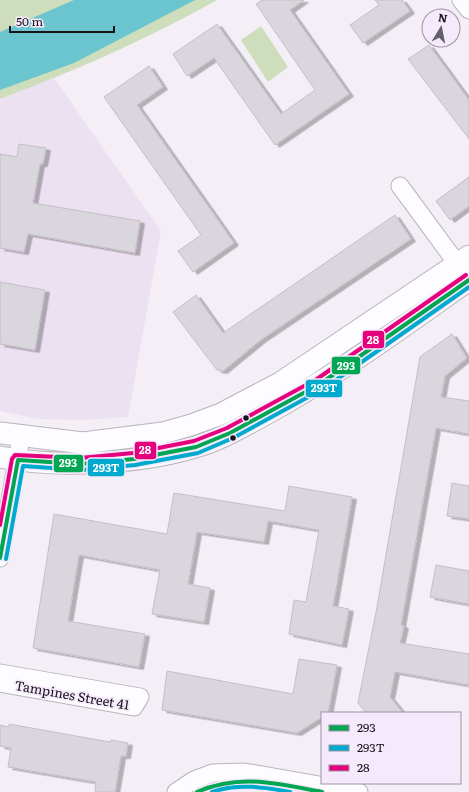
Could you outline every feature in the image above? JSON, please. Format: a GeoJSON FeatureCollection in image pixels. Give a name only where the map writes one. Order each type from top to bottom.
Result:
{"type":"FeatureCollection","features":[{"type":"Feature","properties":{"kind":"main road"},"geometry":{"type":"LineString","coordinates":[[10,435],[83,443],[163,433],[221,414],[280,383],[466,270]]}},
{"type":"Feature","properties":{"kind":"main road"},"geometry":{"type":"LineString","coordinates":[[8,458],[80,464],[134,459],[196,447],[230,433],[320,384],[466,270]]}},
{"type":"Feature","properties":{"kind":"street"},"geometry":{"type":"LineString","coordinates":[[461,0],[469,10]]}},
{"type":"Feature","properties":{"kind":"street"},"geometry":{"type":"LineString","coordinates":[[400,186],[466,270]]}},
{"type":"Feature","properties":{"kind":"street"},"geometry":{"type":"LineString","coordinates":[[0,558],[10,435]]}},
{"type":"Feature","properties":{"kind":"street"},"geometry":{"type":"LineString","coordinates":[[0,494],[8,458]]}},
{"type":"Feature","properties":{"kind":"street","name":"Tampines Street 41"},"geometry":{"type":"LineString","coordinates":[[0,673],[140,697],[140,701],[134,707],[0,683]]}},
{"type":"Feature","properties":{"kind":"street"},"geometry":{"type":"LineString","coordinates":[[176,792],[194,780],[213,773],[244,772],[359,792]]}},
{"type":"Feature","properties":{"kind":"street"},"geometry":{"type":"LineString","coordinates":[[197,792],[221,782],[235,780],[268,783],[322,792]]}},
{"type":"Feature","properties":{"kind":"shaded area"},"geometry":{"type":"Polygon","coordinates":[[[54,78],[161,231],[128,417],[81,420],[38,419],[0,411],[0,99],[54,78]]]}},
{"type":"Feature","properties":{"kind":"green space"},"geometry":{"type":"Polygon","coordinates":[[[0,0],[217,0],[110,54],[0,99],[0,0]]]}},
{"type":"Feature","properties":{"kind":"green space"},"geometry":{"type":"Polygon","coordinates":[[[261,26],[288,67],[268,82],[241,40],[261,26]]]}},
{"type":"Feature","properties":{"kind":"water"},"geometry":{"type":"Polygon","coordinates":[[[74,0],[195,0],[74,63],[0,90],[0,32],[74,0]]]}},
{"type":"Feature","properties":{"kind":"building"},"geometry":{"type":"Polygon","coordinates":[[[262,0],[304,0],[290,10],[349,94],[275,145],[214,58],[187,76],[173,54],[217,24],[281,114],[315,90],[256,4],[262,0]]]}},
{"type":"Feature","properties":{"kind":"building"},"geometry":{"type":"Polygon","coordinates":[[[375,0],[402,0],[410,11],[363,43],[350,25],[379,5],[375,0]]]}},
{"type":"Feature","properties":{"kind":"building"},"geometry":{"type":"Polygon","coordinates":[[[424,48],[431,48],[469,100],[469,139],[408,59],[424,48]]]}},
{"type":"Feature","properties":{"kind":"building"},"geometry":{"type":"Polygon","coordinates":[[[149,66],[163,87],[137,105],[234,243],[193,272],[178,251],[201,235],[104,97],[149,66]]]}},
{"type":"Feature","properties":{"kind":"building"},"geometry":{"type":"Polygon","coordinates":[[[19,144],[46,148],[43,164],[40,164],[33,203],[140,221],[135,253],[28,234],[24,252],[0,248],[0,154],[17,157],[19,144]]]}},
{"type":"Feature","properties":{"kind":"building"},"geometry":{"type":"Polygon","coordinates":[[[469,177],[469,206],[450,220],[436,201],[469,177]]]}},
{"type":"Feature","properties":{"kind":"building"},"geometry":{"type":"Polygon","coordinates":[[[395,215],[411,239],[262,339],[223,371],[217,370],[173,312],[196,295],[223,333],[395,215]]]}},
{"type":"Feature","properties":{"kind":"building"},"geometry":{"type":"Polygon","coordinates":[[[0,282],[45,290],[35,350],[0,344],[0,282]]]}},
{"type":"Feature","properties":{"kind":"building"},"geometry":{"type":"Polygon","coordinates":[[[452,334],[467,358],[445,376],[441,397],[469,401],[469,434],[436,428],[401,625],[404,626],[400,643],[469,654],[469,685],[395,672],[390,697],[402,712],[365,712],[358,703],[377,607],[420,357],[452,334]]]}},
{"type":"Feature","properties":{"kind":"building"},"geometry":{"type":"Polygon","coordinates":[[[452,483],[469,486],[469,519],[447,516],[452,483]]]}},
{"type":"Feature","properties":{"kind":"building"},"geometry":{"type":"Polygon","coordinates":[[[289,486],[352,497],[333,606],[349,609],[342,645],[289,634],[294,600],[306,602],[319,530],[268,521],[264,542],[197,532],[188,584],[210,588],[204,622],[152,614],[160,570],[79,555],[68,621],[145,634],[139,667],[33,648],[54,514],[167,534],[174,493],[285,511],[289,486]]]}},
{"type":"Feature","properties":{"kind":"building"},"geometry":{"type":"Polygon","coordinates":[[[436,565],[469,571],[469,604],[430,597],[436,565]]]}},
{"type":"Feature","properties":{"kind":"building"},"geometry":{"type":"Polygon","coordinates":[[[299,659],[337,665],[328,712],[321,712],[321,718],[297,733],[162,710],[167,671],[293,694],[299,659]]]}},
{"type":"Feature","properties":{"kind":"building"},"geometry":{"type":"Polygon","coordinates":[[[9,724],[104,741],[111,742],[111,740],[128,743],[126,756],[121,756],[115,792],[95,792],[96,782],[8,767],[11,748],[0,746],[0,725],[9,727],[9,724]]]}},
{"type":"Feature","properties":{"kind":"transit line","name":"28"},"geometry":{"type":"LineString","coordinates":[[0,525],[12,459],[15,455],[80,458],[133,453],[194,441],[227,428],[317,379],[466,275]]}},
{"type":"Feature","properties":{"kind":"transit line","name":"293"},"geometry":{"type":"LineString","coordinates":[[0,558],[18,460],[80,464],[134,459],[196,447],[230,433],[320,384],[469,280]]}},
{"type":"Feature","properties":{"kind":"transit line","name":"293T"},"geometry":{"type":"LineString","coordinates":[[6,559],[23,466],[81,470],[135,465],[198,453],[233,438],[323,389],[469,287]]}},
{"type":"Feature","properties":{"kind":"transit line","name":"293"},"geometry":{"type":"LineString","coordinates":[[197,792],[213,786],[244,782],[274,783],[322,792]]}},
{"type":"Feature","properties":{"kind":"transit line","name":"293T"},"geometry":{"type":"LineString","coordinates":[[212,792],[222,789],[241,787],[261,787],[290,792]]}}]}
